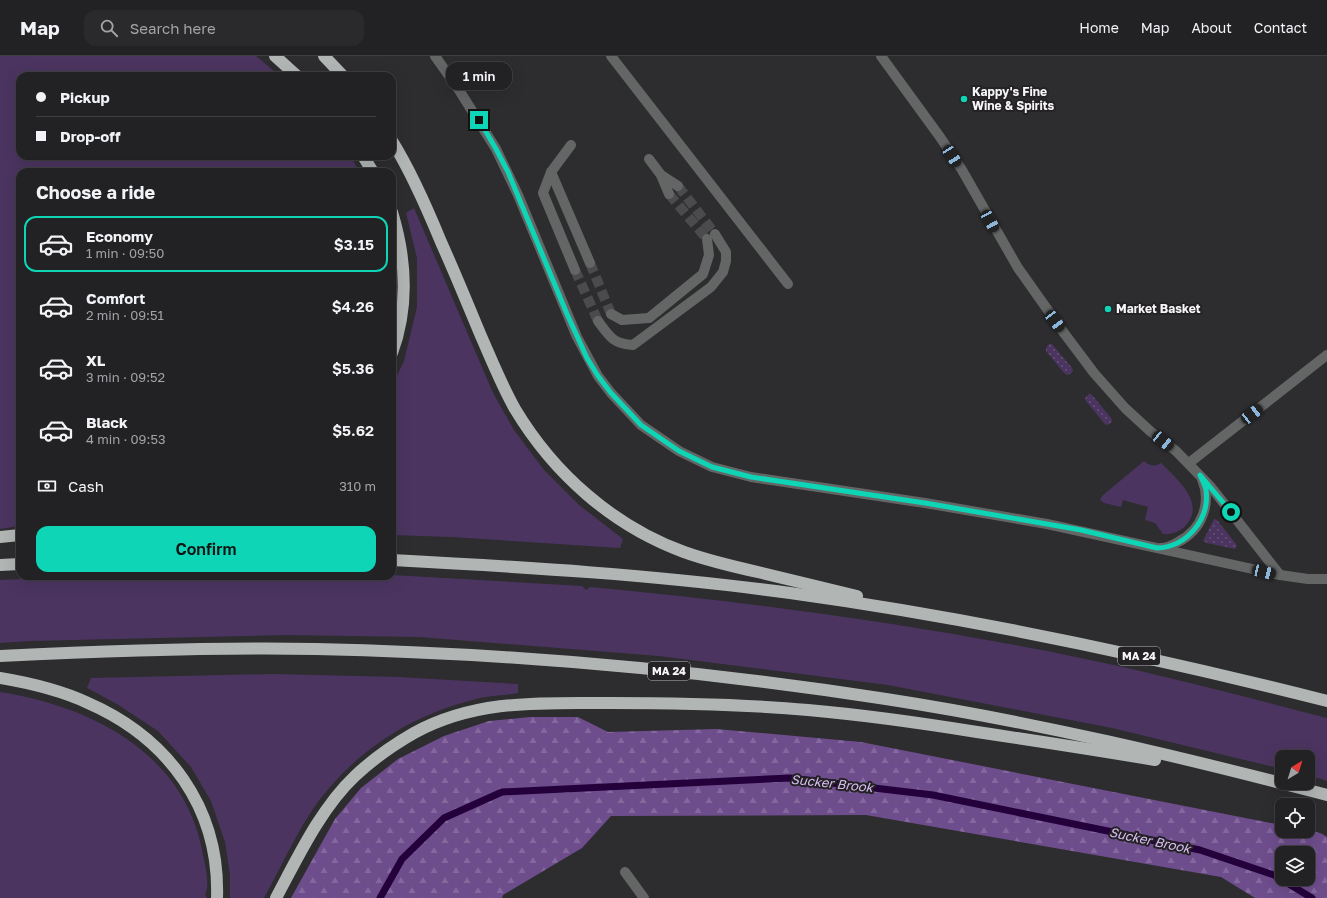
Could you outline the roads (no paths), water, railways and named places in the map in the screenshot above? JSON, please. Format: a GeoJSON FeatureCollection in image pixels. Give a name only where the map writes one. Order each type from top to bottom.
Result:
{"type":"FeatureCollection","features":[{"type":"Feature","properties":{"kind":"highway"},"geometry":{"type":"LineString","coordinates":[[275,56],[293,72]]}},
{"type":"Feature","properties":{"kind":"highway"},"geometry":{"type":"LineString","coordinates":[[324,56],[339,72]]}},
{"type":"Feature","properties":{"kind":"highway"},"geometry":{"type":"LineString","coordinates":[[396,148],[413,177],[492,363],[515,409],[544,450],[561,470],[598,505],[638,532],[704,559],[950,618]]}},
{"type":"Feature","properties":{"kind":"highway"},"geometry":{"type":"LineString","coordinates":[[396,225],[402,250],[404,288],[399,328],[396,338]]}},
{"type":"Feature","properties":{"kind":"highway"},"geometry":{"type":"LineString","coordinates":[[0,537],[16,535]]}},
{"type":"Feature","properties":{"kind":"highway","name":"MA 24"},"geometry":{"type":"LineString","coordinates":[[396,560],[544,568],[788,593],[950,618],[1108,649],[1327,701]]}},
{"type":"Feature","properties":{"kind":"highway"},"geometry":{"type":"LineString","coordinates":[[0,565],[16,564]]}},
{"type":"Feature","properties":{"kind":"highway","name":"MA 24"},"geometry":{"type":"LineString","coordinates":[[0,656],[150,650],[314,649],[479,655],[642,668],[807,687],[970,713],[1130,746],[1275,782]]}},
{"type":"Feature","properties":{"kind":"highway"},"geometry":{"type":"LineString","coordinates":[[0,678],[35,685],[88,703],[127,724],[167,757],[197,802],[208,828],[214,853],[218,883],[217,898]]}},
{"type":"Feature","properties":{"kind":"highway"},"geometry":{"type":"LineString","coordinates":[[276,898],[317,825],[353,777],[372,760],[416,732],[464,713],[489,707],[543,704],[644,703],[751,706],[809,710],[927,724],[1168,762],[1275,782]]}},
{"type":"Feature","properties":{"kind":"highway","name":"MA 24"},"geometry":{"type":"LineString","coordinates":[[1308,790],[1327,795]]}},
{"type":"Feature","properties":{"kind":"street"},"geometry":{"type":"LineString","coordinates":[[435,56],[496,149],[518,195],[567,314],[587,358],[598,376],[626,410],[641,425],[679,451],[712,467],[775,481],[902,499],[1026,520],[1081,530],[1280,575],[1308,579],[1327,579]]}},
{"type":"Feature","properties":{"kind":"street"},"geometry":{"type":"LineString","coordinates":[[612,56],[788,284]]}},
{"type":"Feature","properties":{"kind":"street"},"geometry":{"type":"LineString","coordinates":[[882,56],[962,170],[1018,268],[1094,373],[1125,408],[1189,463],[1215,491],[1280,575]]}},
{"type":"Feature","properties":{"kind":"street"},"geometry":{"type":"LineString","coordinates":[[572,145],[551,172],[543,193],[575,270]]}},
{"type":"Feature","properties":{"kind":"street"},"geometry":{"type":"LineString","coordinates":[[648,159],[661,175],[669,194]]}},
{"type":"Feature","properties":{"kind":"street"},"geometry":{"type":"LineString","coordinates":[[551,172],[590,263]]}},
{"type":"Feature","properties":{"kind":"street"},"geometry":{"type":"LineString","coordinates":[[661,175],[678,186]]}},
{"type":"Feature","properties":{"kind":"street"},"geometry":{"type":"LineString","coordinates":[[598,321],[609,336],[622,344],[633,345],[712,287],[723,272],[726,261],[726,252],[711,236],[703,274],[649,318],[622,320],[611,314]]}},
{"type":"Feature","properties":{"kind":"street"},"geometry":{"type":"LineString","coordinates":[[1189,463],[1327,355]]}},
{"type":"Feature","properties":{"kind":"street"},"geometry":{"type":"LineString","coordinates":[[1157,548],[1164,548],[1178,542],[1197,528],[1203,515],[1206,498],[1206,490],[1200,475]]}},
{"type":"Feature","properties":{"kind":"street"},"geometry":{"type":"LineString","coordinates":[[625,872],[644,898]]}},
{"type":"Feature","properties":{"kind":"waterway","name":"Sucker Brook"},"geometry":{"type":"LineString","coordinates":[[380,898],[402,859],[444,818],[502,792],[790,778],[933,795],[1200,850],[1274,875],[1312,898]]}},
{"type":"Feature","properties":{"kind":"tunnel"},"geometry":{"type":"LineString","coordinates":[[678,186],[715,234]]}},
{"type":"Feature","properties":{"kind":"tunnel"},"geometry":{"type":"LineString","coordinates":[[669,194],[707,239]]}},
{"type":"Feature","properties":{"kind":"tunnel"},"geometry":{"type":"LineString","coordinates":[[590,263],[611,314]]}},
{"type":"Feature","properties":{"kind":"tunnel"},"geometry":{"type":"LineString","coordinates":[[575,270],[598,321]]}},
{"type":"Feature","properties":{"kind":"place","name":"Kappy's Fine Wine & Spirits"},"geometry":{"type":"Point","coordinates":[964,99]}},
{"type":"Feature","properties":{"kind":"place","name":"Market Basket"},"geometry":{"type":"Point","coordinates":[1108,309]}}]}
